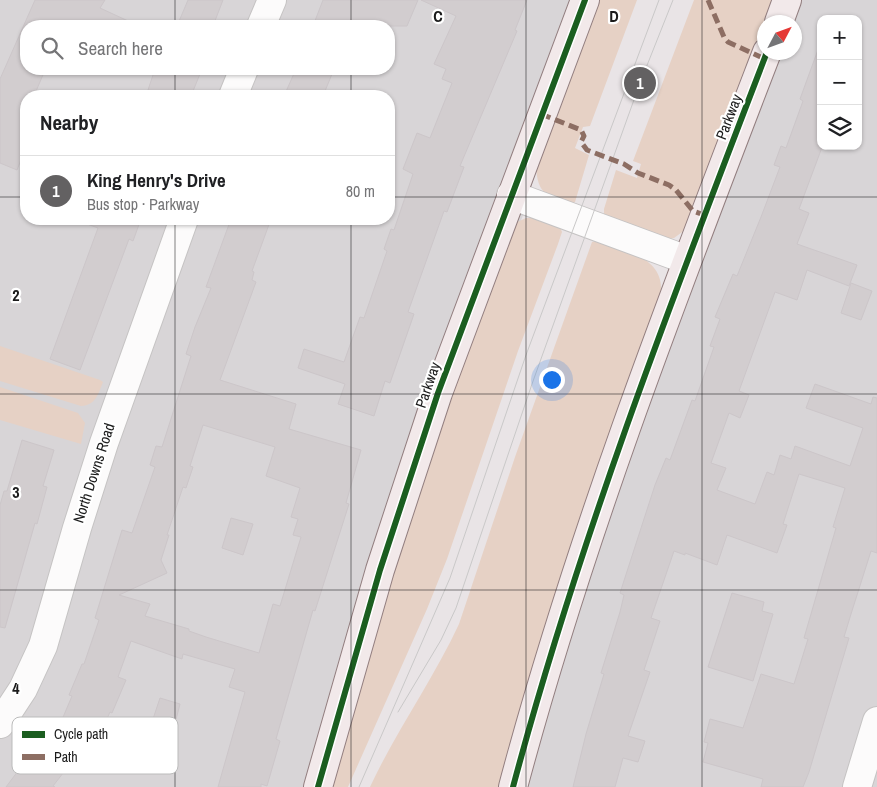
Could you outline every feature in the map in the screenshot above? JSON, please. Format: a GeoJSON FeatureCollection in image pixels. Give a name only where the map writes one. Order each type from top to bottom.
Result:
{"type":"FeatureCollection","features":[{"type":"Feature","properties":{"kind":"street"},"geometry":{"type":"LineString","coordinates":[[264,20],[272,0]]}},
{"type":"Feature","properties":{"kind":"street","name":"Parkway"},"geometry":{"type":"LineString","coordinates":[[318,787],[376,582],[438,392],[510,195],[585,0]]}},
{"type":"Feature","properties":{"kind":"street"},"geometry":{"type":"LineString","coordinates":[[782,15],[787,0]]}},
{"type":"Feature","properties":{"kind":"street","name":"Parkway"},"geometry":{"type":"LineString","coordinates":[[513,787],[576,573],[612,463],[764,60]]}},
{"type":"Feature","properties":{"kind":"street"},"geometry":{"type":"LineString","coordinates":[[235,90],[242,75]]}},
{"type":"Feature","properties":{"kind":"street"},"geometry":{"type":"LineString","coordinates":[[510,195],[687,260]]}},
{"type":"Feature","properties":{"kind":"street","name":"North Downs Road"},"geometry":{"type":"LineString","coordinates":[[0,724],[23,689],[42,646],[104,443],[182,225]]}},
{"type":"Feature","properties":{"kind":"street"},"geometry":{"type":"LineString","coordinates":[[860,786],[877,721]]}},
{"type":"Feature","properties":{"kind":"shaded area"},"geometry":{"type":"Polygon","coordinates":[[[0,0],[596,0],[536,167],[528,202],[424,477],[330,787],[0,787],[0,0]]]}},
{"type":"Feature","properties":{"kind":"shaded area"},"geometry":{"type":"Polygon","coordinates":[[[596,0],[637,0],[590,126],[583,127],[575,148],[589,155],[575,202],[570,205],[549,196],[541,188],[536,167],[596,0]]]}},
{"type":"Feature","properties":{"kind":"shaded area"},"geometry":{"type":"Polygon","coordinates":[[[694,0],[775,0],[770,15],[757,15],[757,46],[685,230],[674,238],[669,239],[604,217],[604,209],[616,170],[637,178],[641,164],[633,161],[694,0]]]}},
{"type":"Feature","properties":{"kind":"shaded area"},"geometry":{"type":"Polygon","coordinates":[[[775,0],[877,0],[877,787],[504,787],[735,105],[757,47],[757,60],[802,60],[802,15],[770,15],[775,0]]]}},
{"type":"Feature","properties":{"kind":"shaded area"},"geometry":{"type":"Polygon","coordinates":[[[526,218],[533,218],[560,227],[562,232],[558,244],[518,351],[447,559],[427,609],[348,787],[330,787],[357,686],[428,457],[513,224],[526,218]]]}},
{"type":"Feature","properties":{"kind":"shaded area"},"geometry":{"type":"Polygon","coordinates":[[[596,241],[630,252],[649,263],[656,271],[660,281],[661,293],[501,787],[370,787],[459,624],[515,457],[592,242],[596,241]]]}},
{"type":"Feature","properties":{"kind":"shaded area"},"geometry":{"type":"Polygon","coordinates":[[[0,346],[100,380],[103,382],[98,395],[90,404],[81,406],[0,381],[0,346]]]}},
{"type":"Feature","properties":{"kind":"shaded area"},"geometry":{"type":"Polygon","coordinates":[[[0,387],[78,413],[85,423],[81,444],[0,420],[0,387]]]}},
{"type":"Feature","properties":{"kind":"building"},"geometry":{"type":"Polygon","coordinates":[[[35,0],[105,0],[100,8],[126,20],[26,20],[35,0]]]}},
{"type":"Feature","properties":{"kind":"building"},"geometry":{"type":"Polygon","coordinates":[[[188,0],[223,0],[215,20],[180,20],[188,0]]]}},
{"type":"Feature","properties":{"kind":"building"},"geometry":{"type":"Polygon","coordinates":[[[323,0],[418,0],[407,26],[395,26],[395,20],[315,20],[323,0]]]}},
{"type":"Feature","properties":{"kind":"building"},"geometry":{"type":"Polygon","coordinates":[[[421,0],[527,0],[515,30],[517,31],[460,166],[464,167],[447,212],[444,211],[408,312],[414,314],[390,383],[385,381],[374,416],[338,404],[345,384],[298,368],[304,349],[344,362],[360,317],[364,318],[387,251],[384,249],[391,229],[394,230],[413,174],[403,169],[417,133],[430,138],[452,83],[442,79],[446,69],[434,64],[456,16],[421,0]]]}},
{"type":"Feature","properties":{"kind":"building"},"geometry":{"type":"Polygon","coordinates":[[[20,34],[20,75],[43,75],[37,90],[20,90],[20,162],[17,170],[0,163],[0,79],[20,34]]]}},
{"type":"Feature","properties":{"kind":"building"},"geometry":{"type":"Polygon","coordinates":[[[817,52],[817,150],[821,150],[799,209],[809,213],[797,244],[857,265],[849,286],[807,270],[797,300],[775,292],[739,391],[749,395],[740,418],[729,413],[711,463],[726,468],[717,490],[755,504],[767,472],[774,475],[780,455],[791,459],[795,446],[850,466],[863,428],[806,408],[815,384],[871,404],[873,397],[877,398],[877,553],[871,551],[851,614],[844,637],[849,638],[809,772],[803,787],[761,787],[763,779],[703,762],[708,743],[704,742],[710,719],[743,728],[761,674],[794,684],[808,639],[804,638],[836,528],[833,527],[845,488],[799,474],[783,524],[787,525],[777,553],[727,535],[717,565],[685,553],[685,555],[674,551],[651,618],[660,621],[644,670],[650,672],[628,736],[645,741],[638,762],[623,758],[615,787],[573,787],[604,674],[601,673],[620,612],[624,595],[620,593],[655,485],[666,458],[670,460],[692,400],[695,401],[714,347],[710,346],[720,319],[715,317],[733,274],[737,276],[761,217],[780,167],[774,165],[781,146],[786,148],[803,101],[800,99],[817,52]]]}},
{"type":"Feature","properties":{"kind":"building"},"geometry":{"type":"Polygon","coordinates":[[[153,75],[200,75],[193,90],[148,90],[153,75]]]}},
{"type":"Feature","properties":{"kind":"building"},"geometry":{"type":"Polygon","coordinates":[[[293,75],[332,75],[325,90],[287,90],[293,75]]]}},
{"type":"Feature","properties":{"kind":"building"},"geometry":{"type":"Polygon","coordinates":[[[90,225],[139,225],[133,241],[129,239],[80,370],[50,359],[98,228],[90,225]]]}},
{"type":"Feature","properties":{"kind":"building"},"geometry":{"type":"Polygon","coordinates":[[[229,225],[269,225],[252,271],[254,272],[252,280],[256,282],[220,380],[296,404],[289,429],[361,450],[346,503],[349,504],[315,611],[313,610],[276,739],[280,741],[267,786],[261,784],[261,787],[218,787],[245,692],[229,687],[235,669],[183,654],[182,659],[131,641],[118,677],[126,680],[112,713],[110,712],[108,717],[63,717],[72,696],[69,695],[82,664],[84,664],[99,620],[95,618],[122,530],[132,533],[155,467],[150,465],[156,446],[162,447],[191,356],[186,354],[211,288],[206,287],[229,225]],[[203,425],[190,466],[193,467],[186,488],[183,487],[167,535],[169,535],[161,560],[167,573],[119,595],[150,604],[145,616],[259,653],[273,604],[280,606],[301,537],[293,535],[298,519],[291,517],[300,488],[266,476],[275,447],[203,425]]]}},
{"type":"Feature","properties":{"kind":"building"},"geometry":{"type":"Polygon","coordinates":[[[851,283],[872,291],[861,320],[841,313],[851,283]]]}},
{"type":"Feature","properties":{"kind":"building"},"geometry":{"type":"Polygon","coordinates":[[[22,440],[54,450],[43,486],[47,487],[37,524],[35,523],[5,628],[0,627],[0,505],[4,491],[7,491],[22,440]]]}},
{"type":"Feature","properties":{"kind":"building"},"geometry":{"type":"Polygon","coordinates":[[[231,518],[253,524],[243,555],[222,548],[231,518]]]}},
{"type":"Feature","properties":{"kind":"building"},"geometry":{"type":"Polygon","coordinates":[[[732,593],[764,602],[762,611],[773,614],[753,681],[708,667],[732,593]]]}},
{"type":"Feature","properties":{"kind":"building"},"geometry":{"type":"Polygon","coordinates":[[[160,698],[180,704],[177,717],[154,717],[160,698]]]}},
{"type":"Feature","properties":{"kind":"building"},"geometry":{"type":"Polygon","coordinates":[[[16,774],[62,774],[53,786],[55,787],[6,787],[16,774]]]}},
{"type":"Feature","properties":{"kind":"tram line"},"geometry":{"type":"LineString","coordinates":[[359,787],[450,578],[526,355],[659,0]]}},
{"type":"Feature","properties":{"kind":"tram line"},"geometry":{"type":"LineString","coordinates":[[398,712],[441,640],[456,608],[532,384],[640,83],[673,0]]}},
{"type":"Feature","properties":{"kind":"marked path"},"geometry":{"type":"LineString","coordinates":[[708,0],[728,42],[757,55]]}},
{"type":"Feature","properties":{"kind":"marked path"},"geometry":{"type":"LineString","coordinates":[[541,114],[581,130],[584,136],[581,142],[587,150],[624,164],[638,173],[669,185],[676,190],[693,211],[704,215]]}},
{"type":"Feature","properties":{"kind":"cycle path"},"geometry":{"type":"LineString","coordinates":[[318,787],[380,570],[438,393],[585,0]]}},
{"type":"Feature","properties":{"kind":"cycle path"},"geometry":{"type":"LineString","coordinates":[[513,787],[539,693],[598,508],[663,325],[764,60]]}},
{"type":"Feature","properties":{"kind":"place","name":"King Henry's Drive"},"geometry":{"type":"Point","coordinates":[640,83]}}]}
